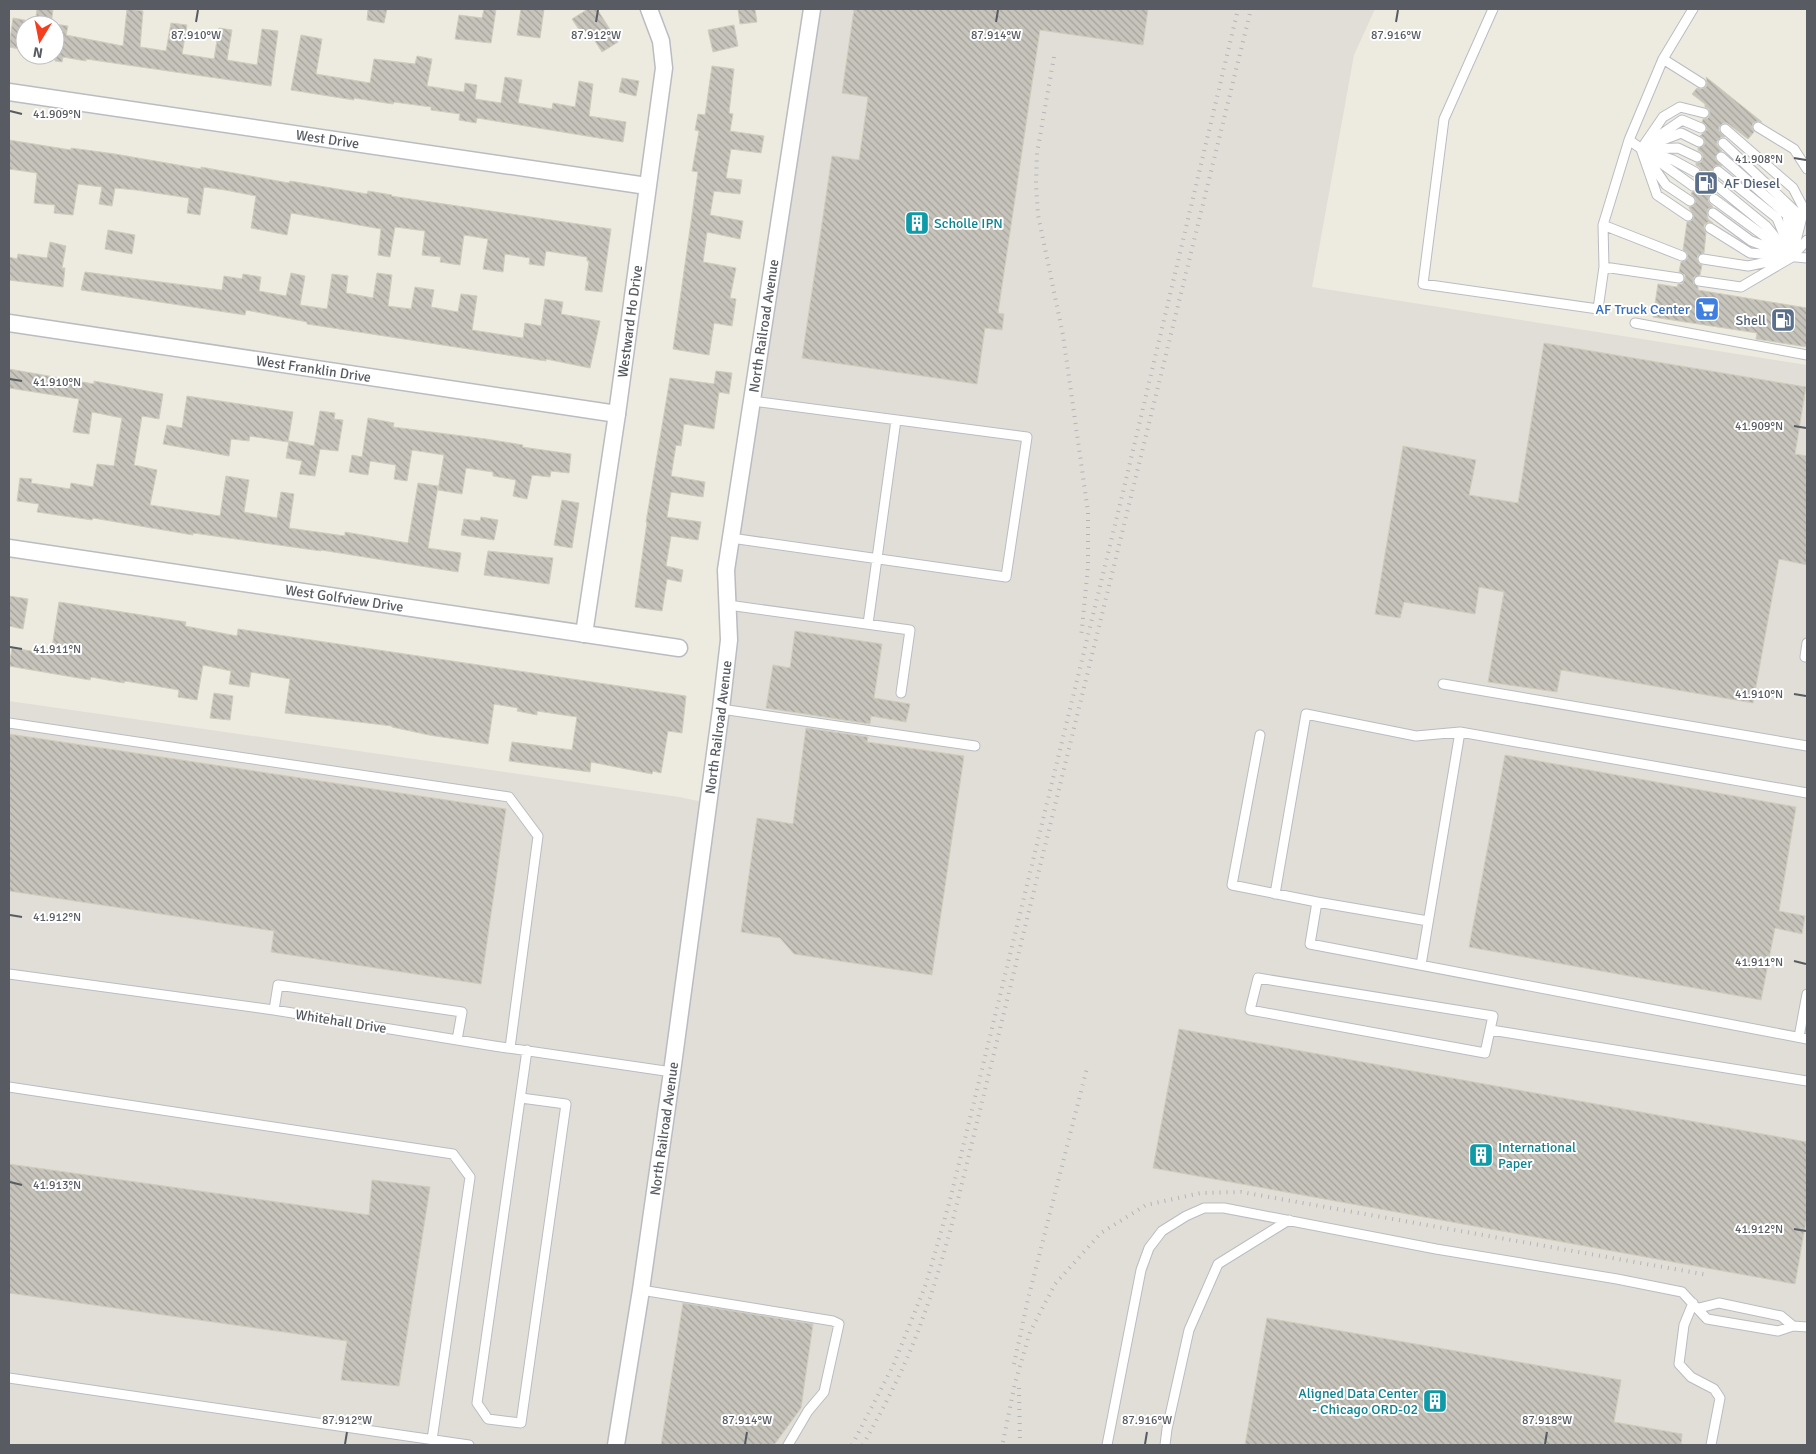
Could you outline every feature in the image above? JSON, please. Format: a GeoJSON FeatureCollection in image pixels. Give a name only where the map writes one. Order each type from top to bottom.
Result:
{"type":"FeatureCollection","features":[{"type":"Feature","properties":{"kind":"street","name":"Westward Ho Drive"},"geometry":{"type":"LineString","coordinates":[[584,634],[617,414],[664,68],[661,41],[649,9]]}},
{"type":"Feature","properties":{"kind":"street","name":"North Railroad Avenue"},"geometry":{"type":"LineString","coordinates":[[616,1445],[641,1290],[721,709],[729,640],[726,570],[812,9]]}},
{"type":"Feature","properties":{"kind":"street","name":"West Drive"},"geometry":{"type":"LineString","coordinates":[[9,92],[647,186]]}},
{"type":"Feature","properties":{"kind":"street","name":"West Franklin Drive"},"geometry":{"type":"LineString","coordinates":[[9,323],[617,414]]}},
{"type":"Feature","properties":{"kind":"street","name":"West Golfview Drive"},"geometry":{"type":"LineString","coordinates":[[9,548],[678,648]]}},
{"type":"Feature","properties":{"kind":"lane"},"geometry":{"type":"LineString","coordinates":[[1493,9],[1444,119],[1423,284],[1598,309],[1604,266],[1603,225],[1629,140],[1663,59],[1693,9]]}},
{"type":"Feature","properties":{"kind":"lane"},"geometry":{"type":"LineString","coordinates":[[1663,59],[1701,83]]}},
{"type":"Feature","properties":{"kind":"lane"},"geometry":{"type":"LineString","coordinates":[[1641,149],[1663,117],[1680,107],[1704,113]]}},
{"type":"Feature","properties":{"kind":"lane"},"geometry":{"type":"LineString","coordinates":[[1641,149],[1682,120],[1701,128]]}},
{"type":"Feature","properties":{"kind":"lane"},"geometry":{"type":"LineString","coordinates":[[1758,127],[1794,149],[1807,169]]}},
{"type":"Feature","properties":{"kind":"lane"},"geometry":{"type":"LineString","coordinates":[[1725,129],[1793,188],[1797,195],[1804,209],[1792,257]]}},
{"type":"Feature","properties":{"kind":"lane"},"geometry":{"type":"LineString","coordinates":[[1641,149],[1681,133],[1699,142]]}},
{"type":"Feature","properties":{"kind":"lane"},"geometry":{"type":"LineString","coordinates":[[1629,140],[1693,186]]}},
{"type":"Feature","properties":{"kind":"lane"},"geometry":{"type":"LineString","coordinates":[[1723,143],[1796,212],[1792,257]]}},
{"type":"Feature","properties":{"kind":"lane"},"geometry":{"type":"LineString","coordinates":[[1641,149],[1678,148],[1697,157]]}},
{"type":"Feature","properties":{"kind":"lane"},"geometry":{"type":"LineString","coordinates":[[1641,149],[1673,160],[1695,172]]}},
{"type":"Feature","properties":{"kind":"lane"},"geometry":{"type":"LineString","coordinates":[[1641,149],[1666,185],[1690,201]]}},
{"type":"Feature","properties":{"kind":"lane"},"geometry":{"type":"LineString","coordinates":[[1641,149],[1657,195],[1688,216]]}},
{"type":"Feature","properties":{"kind":"lane"},"geometry":{"type":"LineString","coordinates":[[1721,157],[1787,215],[1792,257]]}},
{"type":"Feature","properties":{"kind":"lane"},"geometry":{"type":"LineString","coordinates":[[1718,171],[1777,218],[1792,257]]}},
{"type":"Feature","properties":{"kind":"lane"},"geometry":{"type":"LineString","coordinates":[[1716,185],[1766,226],[1792,257]]}},
{"type":"Feature","properties":{"kind":"lane"},"geometry":{"type":"LineString","coordinates":[[1714,199],[1792,257]]}},
{"type":"Feature","properties":{"kind":"lane"},"geometry":{"type":"LineString","coordinates":[[1712,214],[1751,241],[1792,257]]}},
{"type":"Feature","properties":{"kind":"lane"},"geometry":{"type":"LineString","coordinates":[[1603,225],[1682,256]]}},
{"type":"Feature","properties":{"kind":"lane"},"geometry":{"type":"LineString","coordinates":[[1710,228],[1750,253],[1807,258]]}},
{"type":"Feature","properties":{"kind":"lane"},"geometry":{"type":"LineString","coordinates":[[1699,281],[1741,287],[1792,257],[1807,240]]}},
{"type":"Feature","properties":{"kind":"lane"},"geometry":{"type":"LineString","coordinates":[[1703,259],[1748,266],[1792,257]]}},
{"type":"Feature","properties":{"kind":"lane"},"geometry":{"type":"LineString","coordinates":[[1604,266],[1678,278]]}},
{"type":"Feature","properties":{"kind":"lane"},"geometry":{"type":"LineString","coordinates":[[1635,323],[1807,355]]}},
{"type":"Feature","properties":{"kind":"lane"},"geometry":{"type":"LineString","coordinates":[[731,538],[1006,577],[1027,437],[752,400]]}},
{"type":"Feature","properties":{"kind":"lane"},"geometry":{"type":"LineString","coordinates":[[868,624],[896,420]]}},
{"type":"Feature","properties":{"kind":"lane"},"geometry":{"type":"LineString","coordinates":[[728,605],[910,630],[900,693]]}},
{"type":"Feature","properties":{"kind":"lane"},"geometry":{"type":"LineString","coordinates":[[1807,643],[1805,657],[1807,657]]}},
{"type":"Feature","properties":{"kind":"lane"},"geometry":{"type":"LineString","coordinates":[[1443,684],[1807,746]]}},
{"type":"Feature","properties":{"kind":"lane"},"geometry":{"type":"LineString","coordinates":[[721,709],[975,746]]}},
{"type":"Feature","properties":{"kind":"lane"},"geometry":{"type":"LineString","coordinates":[[1275,894],[1306,714],[1416,736],[1460,732],[1807,793]]}},
{"type":"Feature","properties":{"kind":"lane"},"geometry":{"type":"LineString","coordinates":[[9,723],[508,797],[538,836],[510,1048]]}},
{"type":"Feature","properties":{"kind":"lane"},"geometry":{"type":"LineString","coordinates":[[1421,965],[1460,732]]}},
{"type":"Feature","properties":{"kind":"lane"},"geometry":{"type":"LineString","coordinates":[[1260,735],[1232,885],[1428,921]]}},
{"type":"Feature","properties":{"kind":"lane"},"geometry":{"type":"LineString","coordinates":[[1317,902],[1310,944],[1803,1038],[1807,994]]}},
{"type":"Feature","properties":{"kind":"lane","name":"Whitehall Drive"},"geometry":{"type":"LineString","coordinates":[[9,974],[274,1010],[672,1072]]}},
{"type":"Feature","properties":{"kind":"lane"},"geometry":{"type":"LineString","coordinates":[[1258,978],[1494,1016],[1492,1030],[1485,1053],[1250,1010],[1258,978]]}},
{"type":"Feature","properties":{"kind":"lane"},"geometry":{"type":"LineString","coordinates":[[274,1010],[278,985],[462,1012],[457,1040]]}},
{"type":"Feature","properties":{"kind":"lane"},"geometry":{"type":"LineString","coordinates":[[1492,1030],[1807,1081]]}},
{"type":"Feature","properties":{"kind":"lane"},"geometry":{"type":"LineString","coordinates":[[520,1098],[566,1104],[521,1423],[488,1419],[477,1403],[520,1098],[527,1050]]}},
{"type":"Feature","properties":{"kind":"lane"},"geometry":{"type":"LineString","coordinates":[[9,1087],[453,1154],[470,1177],[432,1440]]}},
{"type":"Feature","properties":{"kind":"lane"},"geometry":{"type":"LineString","coordinates":[[1107,1445],[1141,1270],[1149,1248],[1162,1231],[1186,1216],[1204,1208],[1224,1208],[1436,1249],[1647,1284],[1682,1292],[1707,1319],[1778,1331],[1793,1326],[1807,1327]]}},
{"type":"Feature","properties":{"kind":"lane"},"geometry":{"type":"LineString","coordinates":[[1165,1445],[1189,1330],[1218,1264],[1289,1220]]}},
{"type":"Feature","properties":{"kind":"lane"},"geometry":{"type":"LineString","coordinates":[[641,1290],[833,1320],[839,1324],[824,1392],[808,1411],[788,1445]]}},
{"type":"Feature","properties":{"kind":"lane"},"geometry":{"type":"LineString","coordinates":[[1696,1306],[1719,1303],[1754,1310],[1781,1316],[1793,1326]]}},
{"type":"Feature","properties":{"kind":"lane"},"geometry":{"type":"LineString","coordinates":[[1696,1306],[1684,1325],[1680,1364],[1691,1376],[1714,1388],[1720,1398],[1711,1445]]}},
{"type":"Feature","properties":{"kind":"lane"},"geometry":{"type":"LineString","coordinates":[[1752,1327],[1754,1310]]}},
{"type":"Feature","properties":{"kind":"lane"},"geometry":{"type":"LineString","coordinates":[[9,1378],[469,1445]]}},
{"type":"Feature","properties":{"kind":"shaded area"},"geometry":{"type":"Polygon","coordinates":[[[812,9],[1375,9],[1354,55],[1312,287],[1807,365],[1807,1445],[9,1445],[9,701],[679,797],[708,803],[729,640],[726,570],[812,9]]]}},
{"type":"Feature","properties":{"kind":"building"},"geometry":{"type":"Polygon","coordinates":[[[37,9],[53,9],[52,15],[36,15],[37,9]]]}},
{"type":"Feature","properties":{"kind":"building"},"geometry":{"type":"Polygon","coordinates":[[[127,9],[143,11],[140,47],[166,51],[171,23],[187,25],[182,54],[214,59],[219,28],[232,30],[227,60],[257,65],[262,29],[278,31],[271,86],[65,57],[65,26],[68,26],[66,35],[123,46],[127,9]]]}},
{"type":"Feature","properties":{"kind":"building"},"geometry":{"type":"Polygon","coordinates":[[[368,9],[387,9],[384,23],[367,20],[368,9]]]}},
{"type":"Feature","properties":{"kind":"building"},"geometry":{"type":"Polygon","coordinates":[[[484,9],[496,9],[491,43],[455,39],[459,15],[482,18],[484,9]]]}},
{"type":"Feature","properties":{"kind":"building"},"geometry":{"type":"Polygon","coordinates":[[[521,9],[544,9],[540,38],[517,35],[521,9]]]}},
{"type":"Feature","properties":{"kind":"building"},"geometry":{"type":"Polygon","coordinates":[[[588,9],[597,9],[618,42],[602,52],[588,30],[582,34],[572,19],[588,9]]]}},
{"type":"Feature","properties":{"kind":"building"},"geometry":{"type":"Polygon","coordinates":[[[738,9],[755,9],[757,22],[740,24],[738,9]]]}},
{"type":"Feature","properties":{"kind":"building","name":"Scholle IPN"},"geometry":{"type":"Polygon","coordinates":[[[854,9],[1148,9],[1143,45],[1040,30],[998,313],[1004,314],[1002,330],[985,328],[977,384],[802,358],[832,156],[859,160],[868,97],[842,93],[854,9]]]}},
{"type":"Feature","properties":{"kind":"building"},"geometry":{"type":"Polygon","coordinates":[[[13,18],[15,18],[15,48],[9,47],[13,18]]]}},
{"type":"Feature","properties":{"kind":"building"},"geometry":{"type":"Polygon","coordinates":[[[734,25],[738,46],[713,52],[708,30],[734,25]]]}},
{"type":"Feature","properties":{"kind":"building"},"geometry":{"type":"Polygon","coordinates":[[[301,35],[322,39],[316,74],[370,83],[374,59],[415,64],[417,56],[432,59],[427,86],[464,92],[465,83],[477,85],[475,99],[501,103],[505,77],[522,80],[518,103],[552,109],[553,103],[575,107],[579,81],[593,84],[589,116],[626,122],[623,142],[477,118],[476,123],[459,120],[460,114],[431,110],[431,107],[354,98],[354,100],[291,90],[301,35]]]}},
{"type":"Feature","properties":{"kind":"building"},"geometry":{"type":"Polygon","coordinates":[[[712,66],[734,69],[729,113],[733,114],[730,131],[764,136],[761,153],[731,149],[726,178],[742,180],[740,194],[714,191],[710,215],[743,221],[740,239],[707,232],[703,262],[736,268],[730,298],[736,299],[732,326],[714,323],[709,355],[673,349],[698,172],[692,171],[699,131],[695,130],[698,114],[705,115],[712,66]]]}},
{"type":"Feature","properties":{"kind":"building"},"geometry":{"type":"Polygon","coordinates":[[[1706,77],[1762,122],[1753,123],[1754,132],[1748,139],[1727,123],[1723,123],[1719,127],[1719,131],[1725,137],[1721,137],[1717,141],[1717,145],[1722,151],[1717,153],[1715,159],[1722,166],[1716,165],[1712,170],[1712,174],[1719,180],[1713,179],[1710,184],[1710,188],[1716,193],[1712,193],[1709,196],[1708,201],[1713,207],[1708,209],[1707,213],[1708,219],[1713,223],[1708,222],[1704,225],[1706,233],[1704,253],[1698,255],[1697,259],[1699,264],[1702,265],[1700,275],[1694,277],[1693,283],[1698,287],[1698,290],[1807,308],[1807,347],[1756,339],[1757,333],[1653,317],[1658,284],[1677,287],[1685,279],[1685,275],[1679,272],[1681,262],[1688,258],[1687,253],[1683,250],[1687,222],[1691,221],[1694,217],[1689,207],[1693,206],[1696,202],[1691,194],[1699,187],[1694,179],[1699,177],[1701,172],[1696,163],[1701,162],[1703,157],[1698,148],[1704,145],[1704,138],[1700,136],[1707,130],[1706,125],[1702,122],[1710,114],[1705,104],[1692,94],[1697,88],[1706,87],[1706,77]]]}},
{"type":"Feature","properties":{"kind":"building"},"geometry":{"type":"Polygon","coordinates":[[[622,78],[639,81],[636,96],[619,92],[622,78]]]}},
{"type":"Feature","properties":{"kind":"building"},"geometry":{"type":"Polygon","coordinates":[[[9,140],[71,150],[71,148],[115,154],[201,169],[201,167],[289,183],[290,181],[367,194],[368,191],[611,229],[602,292],[585,290],[589,261],[587,261],[587,257],[546,251],[544,266],[529,264],[530,258],[505,254],[503,272],[483,269],[488,239],[464,235],[460,265],[440,262],[441,257],[422,255],[425,231],[395,227],[390,257],[378,255],[381,229],[291,213],[287,235],[251,228],[256,196],[225,190],[204,187],[200,215],[187,213],[189,198],[136,190],[115,188],[112,206],[99,204],[102,187],[78,184],[73,215],[54,213],[55,205],[34,203],[37,173],[9,169],[9,140]]]}},
{"type":"Feature","properties":{"kind":"building"},"geometry":{"type":"Polygon","coordinates":[[[108,230],[135,235],[132,254],[105,249],[108,230]]]}},
{"type":"Feature","properties":{"kind":"building"},"geometry":{"type":"Polygon","coordinates":[[[50,242],[66,246],[62,268],[65,268],[63,287],[9,280],[9,257],[17,259],[18,254],[47,258],[50,242]]]}},
{"type":"Feature","properties":{"kind":"building"},"geometry":{"type":"Polygon","coordinates":[[[85,272],[222,290],[224,276],[242,279],[243,274],[261,277],[259,291],[286,296],[291,273],[305,276],[300,305],[327,309],[332,274],[348,276],[346,293],[373,298],[377,273],[392,275],[388,306],[411,309],[415,287],[434,290],[431,307],[458,312],[461,294],[477,296],[472,330],[523,338],[525,323],[541,326],[545,299],[563,302],[561,314],[600,321],[590,368],[546,359],[546,361],[307,324],[307,322],[246,310],[245,315],[81,290],[85,272]]]}},
{"type":"Feature","properties":{"kind":"building"},"geometry":{"type":"Polygon","coordinates":[[[1544,343],[1806,387],[1795,454],[1807,456],[1807,565],[1779,559],[1753,703],[1561,670],[1557,692],[1488,682],[1504,592],[1479,587],[1475,614],[1404,602],[1400,618],[1375,614],[1403,446],[1476,460],[1469,495],[1518,503],[1544,343]]]}},
{"type":"Feature","properties":{"kind":"building"},"geometry":{"type":"Polygon","coordinates":[[[9,369],[94,384],[94,381],[163,394],[159,419],[142,416],[134,465],[157,470],[150,505],[220,516],[226,476],[249,480],[244,512],[277,518],[281,492],[294,494],[289,528],[345,536],[345,532],[408,543],[418,483],[438,486],[428,548],[461,553],[458,572],[321,550],[193,533],[193,535],[93,518],[92,520],[37,512],[39,504],[17,501],[20,478],[32,479],[31,483],[70,489],[71,483],[93,487],[97,464],[114,466],[122,418],[92,412],[89,434],[73,432],[79,399],[9,388],[9,369]]]}},
{"type":"Feature","properties":{"kind":"building"},"geometry":{"type":"Polygon","coordinates":[[[716,371],[732,373],[729,394],[719,392],[714,429],[684,424],[681,446],[676,445],[671,476],[705,482],[703,497],[671,492],[667,517],[701,522],[698,540],[671,536],[666,566],[683,570],[681,582],[667,579],[662,611],[635,607],[646,522],[670,378],[714,384],[716,371]]]}},
{"type":"Feature","properties":{"kind":"building"},"geometry":{"type":"Polygon","coordinates":[[[187,396],[293,412],[288,442],[250,436],[249,441],[231,439],[229,456],[163,444],[167,425],[182,428],[187,396]]]}},
{"type":"Feature","properties":{"kind":"building"},"geometry":{"type":"Polygon","coordinates":[[[320,411],[335,413],[334,419],[343,420],[338,451],[320,449],[315,476],[299,474],[302,461],[286,458],[289,441],[314,446],[320,411]]]}},
{"type":"Feature","properties":{"kind":"building"},"geometry":{"type":"Polygon","coordinates":[[[368,418],[394,423],[393,427],[486,439],[523,445],[522,447],[571,454],[569,473],[551,471],[550,477],[532,475],[527,499],[513,496],[516,480],[493,476],[493,472],[466,468],[462,494],[438,490],[444,455],[412,450],[407,481],[394,479],[396,465],[370,461],[368,475],[349,472],[352,455],[362,457],[368,418]]]}},
{"type":"Feature","properties":{"kind":"building"},"geometry":{"type":"Polygon","coordinates":[[[562,500],[579,503],[572,548],[554,545],[562,500]]]}},
{"type":"Feature","properties":{"kind":"building"},"geometry":{"type":"Polygon","coordinates":[[[481,517],[498,520],[494,540],[461,535],[464,519],[480,521],[481,517]]]}},
{"type":"Feature","properties":{"kind":"building"},"geometry":{"type":"Polygon","coordinates":[[[488,551],[553,558],[549,584],[484,575],[488,551]]]}},
{"type":"Feature","properties":{"kind":"building"},"geometry":{"type":"Polygon","coordinates":[[[9,596],[28,599],[23,629],[9,626],[9,596]]]}},
{"type":"Feature","properties":{"kind":"building"},"geometry":{"type":"Polygon","coordinates":[[[59,602],[186,622],[185,626],[237,636],[238,629],[686,696],[682,733],[668,731],[661,773],[653,771],[652,774],[591,762],[590,772],[509,761],[512,742],[572,750],[577,717],[537,711],[537,715],[517,711],[518,708],[494,704],[488,744],[429,735],[392,726],[285,713],[290,679],[251,672],[249,687],[229,684],[231,671],[203,665],[197,700],[178,697],[179,690],[91,677],[90,680],[9,666],[12,648],[51,654],[59,602]]]}},
{"type":"Feature","properties":{"kind":"building"},"geometry":{"type":"Polygon","coordinates":[[[795,631],[882,644],[874,698],[910,704],[906,722],[871,716],[870,724],[766,708],[773,665],[790,668],[795,631]]]}},
{"type":"Feature","properties":{"kind":"building"},"geometry":{"type":"Polygon","coordinates":[[[214,693],[233,696],[230,720],[210,718],[214,693]]]}},
{"type":"Feature","properties":{"kind":"building"},"geometry":{"type":"Polygon","coordinates":[[[806,728],[868,737],[867,742],[964,756],[932,975],[794,954],[780,938],[741,932],[757,818],[793,824],[806,728]]]}},
{"type":"Feature","properties":{"kind":"building"},"geometry":{"type":"Polygon","coordinates":[[[9,734],[506,809],[481,984],[271,952],[274,931],[9,891],[9,734]]]}},
{"type":"Feature","properties":{"kind":"building"},"geometry":{"type":"Polygon","coordinates":[[[1505,755],[1796,807],[1779,911],[1805,916],[1802,934],[1775,928],[1761,1000],[1469,947],[1505,755]]]}},
{"type":"Feature","properties":{"kind":"building","name":"International Paper"},"geometry":{"type":"Polygon","coordinates":[[[1179,1029],[1807,1142],[1807,1216],[1795,1284],[1153,1168],[1179,1029]]]}},
{"type":"Feature","properties":{"kind":"building"},"geometry":{"type":"Polygon","coordinates":[[[9,1164],[369,1215],[372,1180],[430,1187],[399,1386],[341,1380],[347,1341],[9,1293],[9,1164]]]}},
{"type":"Feature","properties":{"kind":"building"},"geometry":{"type":"Polygon","coordinates":[[[683,1303],[813,1324],[801,1408],[774,1445],[661,1445],[683,1303]]]}},
{"type":"Feature","properties":{"kind":"building","name":"Aligned Data Center - Chicago ORD-02"},"geometry":{"type":"Polygon","coordinates":[[[1267,1318],[1621,1380],[1614,1422],[1682,1434],[1681,1445],[1245,1445],[1267,1318]]]}},
{"type":"Feature","properties":{"kind":"railway"},"geometry":{"type":"LineString","coordinates":[[852,1445],[893,1366],[926,1284],[950,1200],[1123,492],[1238,9]]}},
{"type":"Feature","properties":{"kind":"railway"},"geometry":{"type":"LineString","coordinates":[[863,1445],[910,1352],[930,1299],[950,1232],[1251,9]]}},
{"type":"Feature","properties":{"kind":"railway"},"geometry":{"type":"LineString","coordinates":[[1054,57],[1037,153],[1036,184],[1038,215],[1063,335],[1088,512],[1088,567],[1081,638]]}},
{"type":"Feature","properties":{"kind":"railway"},"geometry":{"type":"LineString","coordinates":[[1014,1364],[1028,1299],[1087,1068]]}},
{"type":"Feature","properties":{"kind":"railway"},"geometry":{"type":"LineString","coordinates":[[1003,1442],[1015,1383],[1030,1332],[1055,1284],[1101,1233],[1146,1205],[1201,1193],[1241,1192],[1708,1275]]}},
{"type":"Feature","properties":{"kind":"railway"},"geometry":{"type":"LineString","coordinates":[[1019,1388],[1020,1445]]}},
{"type":"Feature","properties":{"kind":"place","name":"AF Diesel"},"geometry":{"type":"Point","coordinates":[1706,183]}},
{"type":"Feature","properties":{"kind":"place","name":"Scholle IPN"},"geometry":{"type":"Point","coordinates":[917,223]}},
{"type":"Feature","properties":{"kind":"place","name":"AF Truck Center"},"geometry":{"type":"Point","coordinates":[1707,309]}},
{"type":"Feature","properties":{"kind":"place","name":"Shell"},"geometry":{"type":"Point","coordinates":[1783,320]}},
{"type":"Feature","properties":{"kind":"place","name":"International Paper"},"geometry":{"type":"Point","coordinates":[1481,1155]}},
{"type":"Feature","properties":{"kind":"place","name":"Aligned Data Center - Chicago ORD-02"},"geometry":{"type":"Point","coordinates":[1435,1401]}}]}
